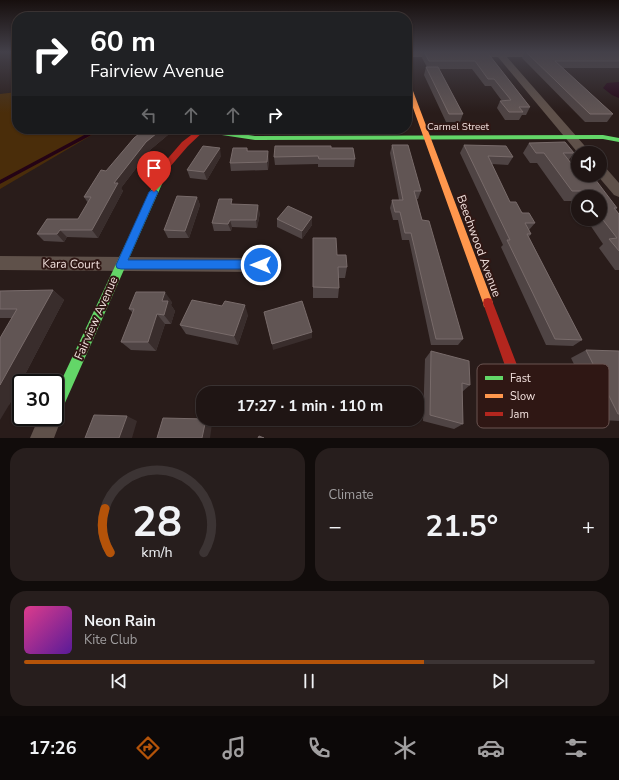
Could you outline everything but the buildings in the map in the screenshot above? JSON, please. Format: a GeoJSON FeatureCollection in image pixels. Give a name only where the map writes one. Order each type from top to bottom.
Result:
{"type":"FeatureCollection","features":[{"type":"Feature","properties":{"kind":"street"},"geometry":{"type":"LineString","coordinates":[[516,72],[579,146]]}},
{"type":"Feature","properties":{"kind":"street","name":"Beechwood Avenue"},"geometry":{"type":"LineString","coordinates":[[412,97],[510,364]]}},
{"type":"Feature","properties":{"kind":"street","name":"Fairview Avenue"},"geometry":{"type":"LineString","coordinates":[[64,389],[167,163],[185,144],[198,134]]}},
{"type":"Feature","properties":{"kind":"street","name":"Carmel Street"},"geometry":{"type":"LineString","coordinates":[[229,134],[255,138],[603,137],[619,140]]}},
{"type":"Feature","properties":{"kind":"street"},"geometry":{"type":"LineString","coordinates":[[607,178],[619,192]]}},
{"type":"Feature","properties":{"kind":"street","name":"Kara Court"},"geometry":{"type":"LineString","coordinates":[[0,263],[261,265]]}},
{"type":"Feature","properties":{"kind":"street"},"geometry":{"type":"LineString","coordinates":[[42,438],[47,426]]}},
{"type":"Feature","properties":{"kind":"shaded area"},"geometry":{"type":"Polygon","coordinates":[[[619,82],[619,98],[603,88],[607,83],[619,82]]]}},
{"type":"Feature","properties":{"kind":"shaded area"},"geometry":{"type":"Polygon","coordinates":[[[12,93],[12,134],[94,134],[0,189],[0,94],[12,93]]]}},
{"type":"Feature","properties":{"kind":"waterway"},"geometry":{"type":"LineString","coordinates":[[0,182],[90,134]]}},
{"type":"Feature","properties":{"kind":"traffic: fast"},"geometry":{"type":"LineString","coordinates":[[228,134],[255,138],[603,137],[619,140]]}},
{"type":"Feature","properties":{"kind":"traffic: fast"},"geometry":{"type":"LineString","coordinates":[[64,389],[166,166]]}},
{"type":"Feature","properties":{"kind":"traffic: slow"},"geometry":{"type":"LineString","coordinates":[[412,97],[488,303]]}},
{"type":"Feature","properties":{"kind":"traffic: jam"},"geometry":{"type":"LineString","coordinates":[[166,166],[185,144],[197,134]]}},
{"type":"Feature","properties":{"kind":"traffic: jam"},"geometry":{"type":"LineString","coordinates":[[488,303],[510,364]]}},
{"type":"Feature","properties":{"kind":"route"},"geometry":{"type":"LineString","coordinates":[[154,192],[121,265],[261,265]]}}]}
